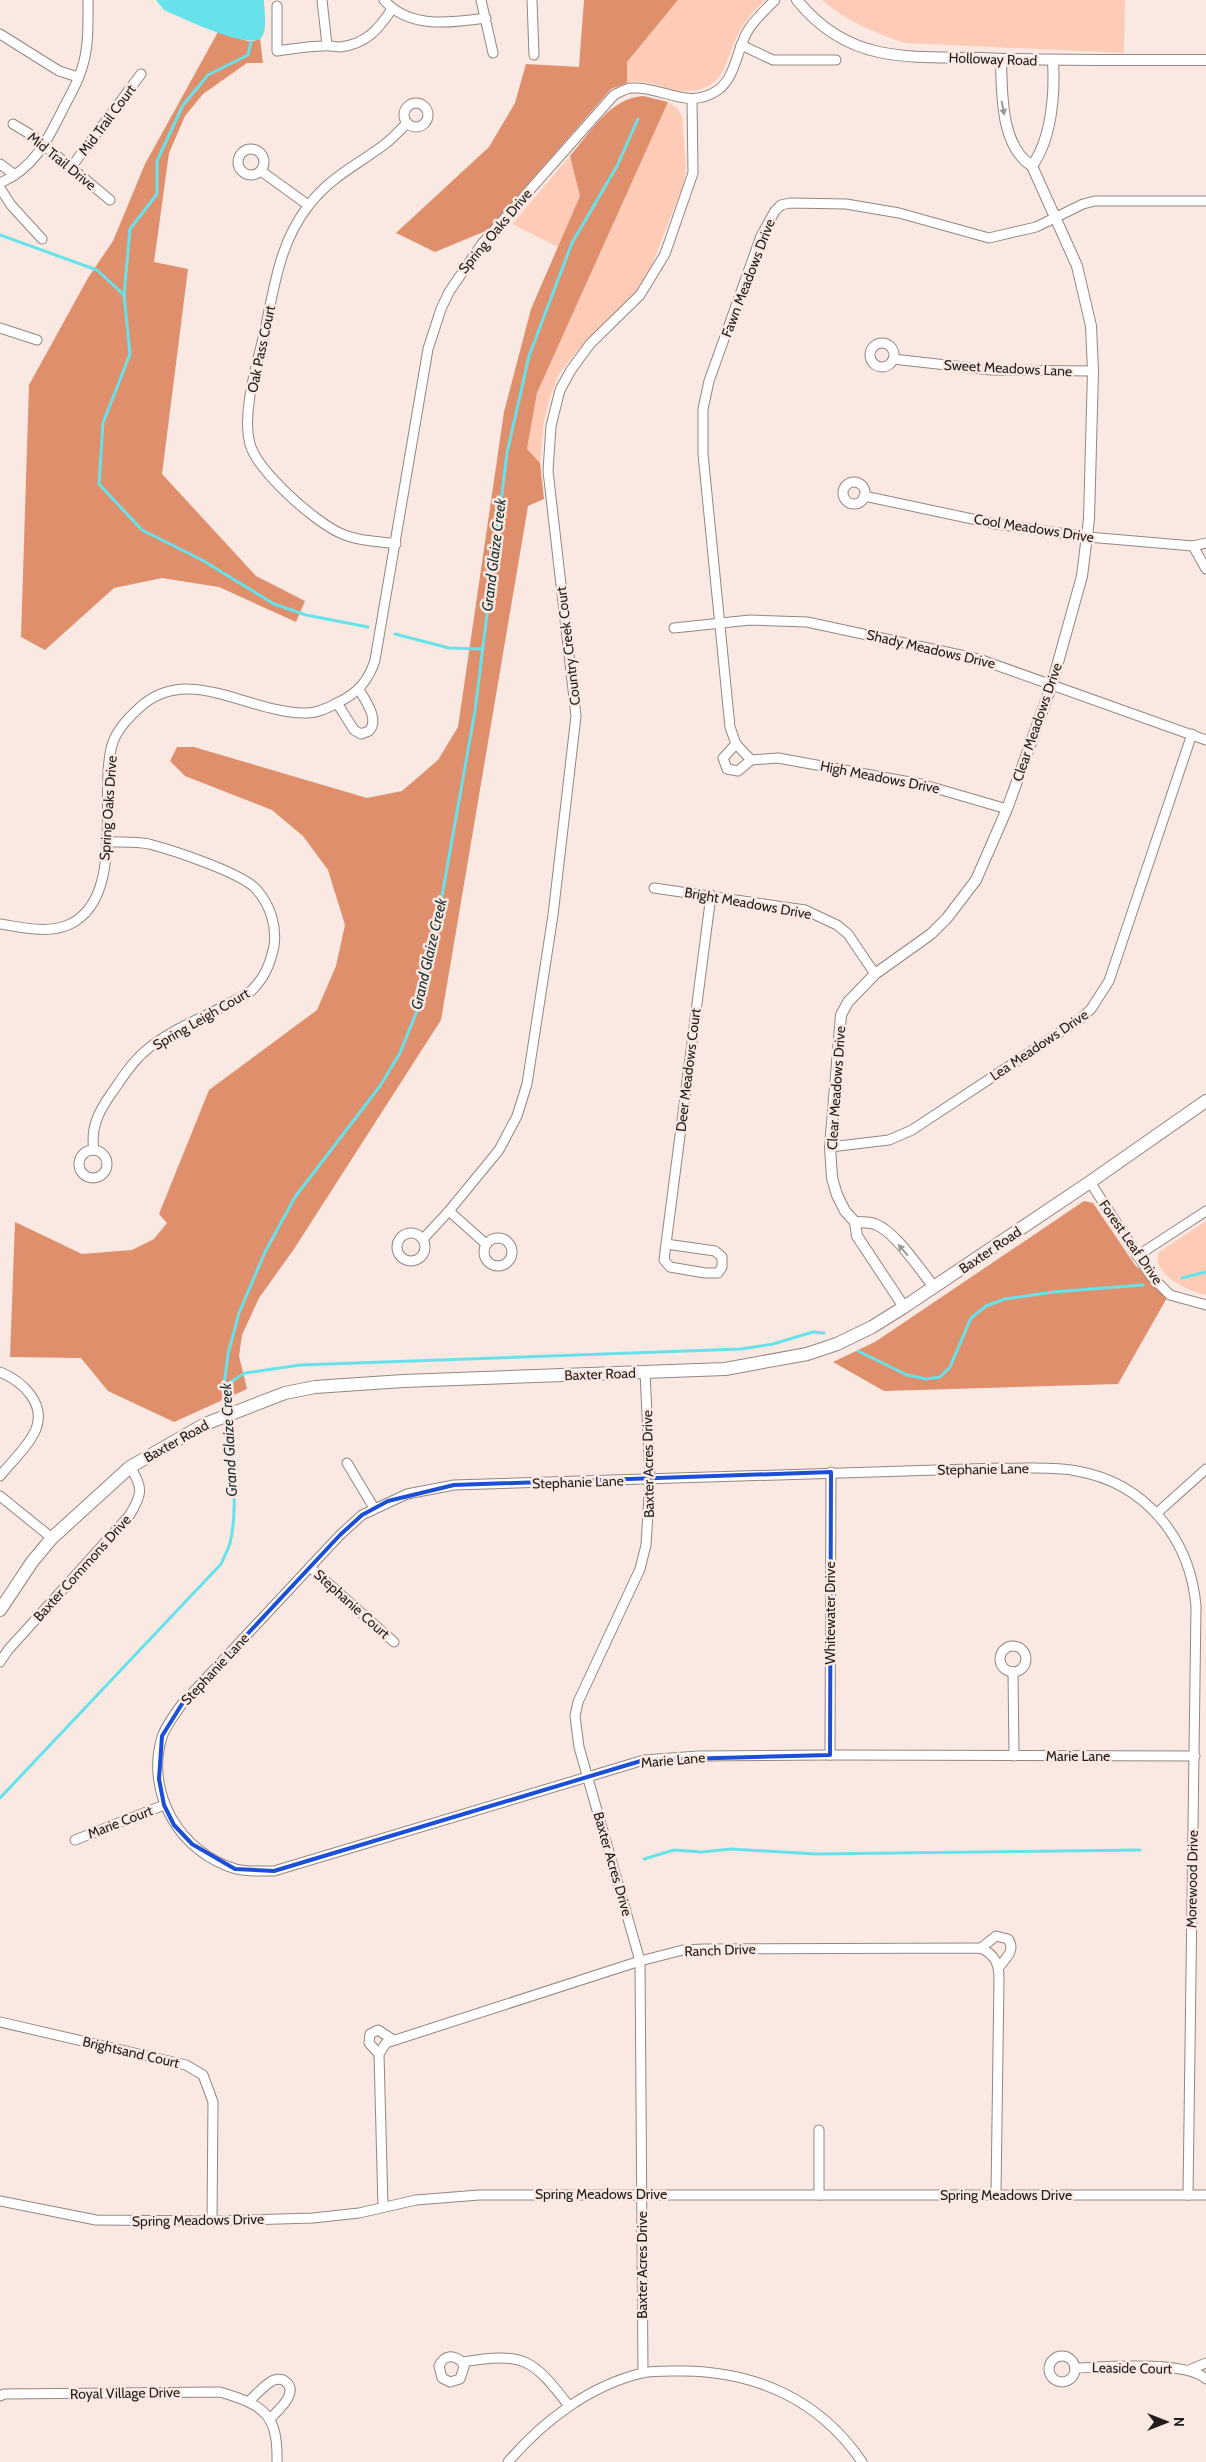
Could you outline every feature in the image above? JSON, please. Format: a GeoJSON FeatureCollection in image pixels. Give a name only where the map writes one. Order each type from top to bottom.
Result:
{"type":"FeatureCollection","features":[{"type":"Feature","properties":{"kind":"main road","name":"Baxter Road"},"geometry":{"type":"LineString","coordinates":[[0,1610],[32,1562],[52,1538],[130,1467],[205,1424],[285,1393],[315,1387],[724,1369],[807,1354],[837,1344],[872,1327],[904,1307],[1090,1182],[1206,1101]]}},
{"type":"Feature","properties":{"kind":"street"},"geometry":{"type":"LineString","coordinates":[[0,183],[33,162],[45,146],[78,77],[87,38],[88,0]]}},
{"type":"Feature","properties":{"kind":"street"},"geometry":{"type":"LineString","coordinates":[[322,0],[327,46]]}},
{"type":"Feature","properties":{"kind":"street"},"geometry":{"type":"LineString","coordinates":[[384,0],[392,9],[419,21],[452,22],[486,18]]}},
{"type":"Feature","properties":{"kind":"street"},"geometry":{"type":"LineString","coordinates":[[481,0],[493,53]]}},
{"type":"Feature","properties":{"kind":"street"},"geometry":{"type":"LineString","coordinates":[[532,0],[534,54]]}},
{"type":"Feature","properties":{"kind":"street","name":"Spring Oaks Drive"},"geometry":{"type":"LineString","coordinates":[[0,924],[34,930],[66,926],[87,908],[102,882],[107,842],[107,776],[112,744],[118,730],[154,696],[171,690],[210,690],[263,708],[305,714],[337,703],[359,689],[371,673],[374,660],[396,544],[428,349],[441,309],[457,277],[481,245],[614,95],[629,88],[640,88],[681,99],[692,99],[718,90],[725,82],[740,45],[752,23],[774,0]]}},
{"type":"Feature","properties":{"kind":"street","name":"Holloway Road"},"geometry":{"type":"LineString","coordinates":[[797,0],[819,24],[838,36],[880,52],[923,57],[1001,59],[1206,60]]}},
{"type":"Feature","properties":{"kind":"street"},"geometry":{"type":"LineString","coordinates":[[277,6],[277,51],[327,46],[338,47],[368,38],[378,30],[392,9]]}},
{"type":"Feature","properties":{"kind":"street"},"geometry":{"type":"LineString","coordinates":[[0,34],[59,72],[78,77]]}},
{"type":"Feature","properties":{"kind":"street"},"geometry":{"type":"LineString","coordinates":[[740,45],[773,60],[836,60]]}},
{"type":"Feature","properties":{"kind":"street","name":"Clear Meadows Drive"},"geometry":{"type":"LineString","coordinates":[[904,1307],[857,1236],[855,1222],[845,1211],[832,1178],[830,1147],[841,1015],[848,1002],[875,974],[923,940],[947,918],[976,880],[1008,809],[1052,684],[1082,576],[1088,537],[1093,371],[1091,326],[1077,266],[1032,166],[1024,161],[1011,140],[1002,103],[1001,59]]}},
{"type":"Feature","properties":{"kind":"street"},"geometry":{"type":"LineString","coordinates":[[1032,166],[1037,158],[1051,115],[1054,88],[1054,60]]}},
{"type":"Feature","properties":{"kind":"street","name":"Mid Trail Court"},"geometry":{"type":"LineString","coordinates":[[72,166],[141,74]]}},
{"type":"Feature","properties":{"kind":"street","name":"Country Creek Court"},"geometry":{"type":"LineString","coordinates":[[423,1239],[449,1211],[498,1150],[517,1116],[532,1064],[553,914],[576,716],[548,471],[554,408],[570,370],[585,350],[640,295],[665,254],[693,173],[692,99]]}},
{"type":"Feature","properties":{"kind":"street","name":"Oak Pass Court"},"geometry":{"type":"LineString","coordinates":[[396,544],[352,538],[338,532],[273,482],[254,457],[250,443],[248,414],[279,263],[290,233],[308,205],[335,178],[386,143],[407,123]]}},
{"type":"Feature","properties":{"kind":"street","name":"Mid Trail Drive"},"geometry":{"type":"LineString","coordinates":[[13,124],[72,166],[110,200]]}},
{"type":"Feature","properties":{"kind":"street"},"geometry":{"type":"LineString","coordinates":[[0,164],[15,175]]}},
{"type":"Feature","properties":{"kind":"street"},"geometry":{"type":"LineString","coordinates":[[262,171],[308,205]]}},
{"type":"Feature","properties":{"kind":"street"},"geometry":{"type":"LineString","coordinates":[[0,188],[11,205],[42,240]]}},
{"type":"Feature","properties":{"kind":"street","name":"Fawn Meadows Drive"},"geometry":{"type":"LineString","coordinates":[[751,760],[736,744],[730,726],[703,454],[703,409],[709,381],[761,236],[775,210],[781,205],[790,203],[846,204],[899,214],[989,238],[1036,227],[1083,204],[1095,202],[1206,200]]}},
{"type":"Feature","properties":{"kind":"street"},"geometry":{"type":"LineString","coordinates":[[0,328],[37,340]]}},
{"type":"Feature","properties":{"kind":"street","name":"Sweet Meadows Lane"},"geometry":{"type":"LineString","coordinates":[[893,359],[991,370],[1093,371]]}},
{"type":"Feature","properties":{"kind":"street","name":"Cool Meadows Drive"},"geometry":{"type":"LineString","coordinates":[[864,496],[996,524],[1088,537],[1193,546],[1206,543]]}},
{"type":"Feature","properties":{"kind":"street"},"geometry":{"type":"LineString","coordinates":[[1193,546],[1206,569]]}},
{"type":"Feature","properties":{"kind":"street","name":"Shady Meadows Drive"},"geometry":{"type":"LineString","coordinates":[[674,628],[750,620],[808,622],[960,654],[1001,666],[1206,740]]}},
{"type":"Feature","properties":{"kind":"street"},"geometry":{"type":"LineString","coordinates":[[337,703],[354,730],[361,734],[369,731],[374,725],[373,717],[359,689]]}},
{"type":"Feature","properties":{"kind":"street","name":"Lea Meadows Drive"},"geometry":{"type":"LineString","coordinates":[[830,1147],[889,1140],[912,1130],[1079,1020],[1091,1009],[1109,981],[1192,734]]}},
{"type":"Feature","properties":{"kind":"street","name":"High Meadows Drive"},"geometry":{"type":"LineString","coordinates":[[736,744],[723,758],[727,769],[738,771],[751,760],[778,758],[921,784],[1008,809]]}},
{"type":"Feature","properties":{"kind":"street","name":"Spring Leigh Court"},"geometry":{"type":"LineString","coordinates":[[94,1150],[92,1140],[93,1127],[102,1107],[126,1071],[149,1048],[171,1034],[250,992],[260,983],[268,970],[275,940],[274,924],[270,911],[256,889],[241,879],[199,860],[148,844],[107,842]]}},
{"type":"Feature","properties":{"kind":"street","name":"Bright Meadows Drive"},"geometry":{"type":"LineString","coordinates":[[654,888],[805,910],[824,918],[848,934],[875,974]]}},
{"type":"Feature","properties":{"kind":"street","name":"Deer Meadows Court"},"geometry":{"type":"LineString","coordinates":[[666,1244],[715,1251],[722,1257],[722,1267],[720,1271],[714,1274],[670,1267],[664,1260],[666,1244],[711,896]]}},
{"type":"Feature","properties":{"kind":"street","name":"Forest Leaf Drive"},"geometry":{"type":"LineString","coordinates":[[1090,1182],[1137,1256],[1152,1276],[1170,1295],[1206,1305]]}},
{"type":"Feature","properties":{"kind":"street"},"geometry":{"type":"LineString","coordinates":[[449,1211],[486,1244]]}},
{"type":"Feature","properties":{"kind":"street"},"geometry":{"type":"LineString","coordinates":[[1137,1256],[1206,1211]]}},
{"type":"Feature","properties":{"kind":"street"},"geometry":{"type":"LineString","coordinates":[[855,1222],[875,1224],[885,1231],[902,1248],[934,1287]]}},
{"type":"Feature","properties":{"kind":"street"},"geometry":{"type":"LineString","coordinates":[[0,1372],[29,1390],[38,1409],[36,1428],[27,1444],[0,1476]]}},
{"type":"Feature","properties":{"kind":"street","name":"Baxter Acres Drive"},"geometry":{"type":"LineString","coordinates":[[643,2373],[640,1961],[576,1732],[575,1716],[578,1702],[640,1569],[648,1533],[650,1479],[645,1372]]}},
{"type":"Feature","properties":{"kind":"street"},"geometry":{"type":"LineString","coordinates":[[347,1463],[374,1508]]}},
{"type":"Feature","properties":{"kind":"street","name":"Baxter Commons Drive"},"geometry":{"type":"LineString","coordinates":[[0,1662],[8,1650],[129,1516],[140,1495],[141,1488],[130,1467]]}},
{"type":"Feature","properties":{"kind":"street","name":"Stephanie Lane"},"geometry":{"type":"LineString","coordinates":[[164,1805],[159,1779],[162,1736],[182,1704],[340,1535],[374,1508],[406,1494],[454,1486],[831,1472],[1000,1468],[1076,1471],[1114,1482],[1128,1490],[1157,1513]]}},
{"type":"Feature","properties":{"kind":"street"},"geometry":{"type":"LineString","coordinates":[[1157,1513],[1206,1469]]}},
{"type":"Feature","properties":{"kind":"street","name":"Whitewater Drive"},"geometry":{"type":"LineString","coordinates":[[830,1755],[831,1472]]}},
{"type":"Feature","properties":{"kind":"street"},"geometry":{"type":"LineString","coordinates":[[0,1496],[52,1538]]}},
{"type":"Feature","properties":{"kind":"street","name":"Morewood Drive"},"geometry":{"type":"LineString","coordinates":[[1157,1513],[1189,1566],[1194,1583],[1196,1606],[1188,2195]]}},
{"type":"Feature","properties":{"kind":"street","name":"Stephanie Court"},"geometry":{"type":"LineString","coordinates":[[310,1566],[394,1642]]}},
{"type":"Feature","properties":{"kind":"street"},"geometry":{"type":"LineString","coordinates":[[1013,1672],[1014,1756]]}},
{"type":"Feature","properties":{"kind":"street","name":"Marie Lane"},"geometry":{"type":"LineString","coordinates":[[164,1805],[181,1833],[205,1854],[235,1869],[274,1871],[644,1760],[698,1756],[830,1755],[1195,1756]]}},
{"type":"Feature","properties":{"kind":"street","name":"Marie Court"},"geometry":{"type":"LineString","coordinates":[[75,1840],[164,1805]]}},
{"type":"Feature","properties":{"kind":"street"},"geometry":{"type":"LineString","coordinates":[[996,2194],[999,1967],[991,1955],[981,1948],[996,1936],[1008,1939],[1011,1944],[1011,1952],[999,1967]]}},
{"type":"Feature","properties":{"kind":"street","name":"Ranch Drive"},"geometry":{"type":"LineString","coordinates":[[392,2039],[640,1961],[683,1950],[981,1948]]}},
{"type":"Feature","properties":{"kind":"street","name":"Brightsand Court"},"geometry":{"type":"LineString","coordinates":[[0,2022],[186,2065],[203,2075],[210,2091],[214,2115],[212,2221]]}},
{"type":"Feature","properties":{"kind":"street"},"geometry":{"type":"LineString","coordinates":[[379,2054],[369,2044],[370,2034],[378,2030],[392,2039],[381,2048],[379,2054],[383,2207]]}},
{"type":"Feature","properties":{"kind":"street"},"geometry":{"type":"LineString","coordinates":[[818,2130],[819,2196]]}},
{"type":"Feature","properties":{"kind":"street","name":"Spring Meadows Drive"},"geometry":{"type":"LineString","coordinates":[[0,2202],[96,2220],[212,2221],[313,2218],[359,2213],[416,2200],[479,2195],[1206,2195]]}},
{"type":"Feature","properties":{"kind":"street"},"geometry":{"type":"LineString","coordinates":[[462,2362],[487,2358],[525,2361],[544,2373],[570,2406]]}},
{"type":"Feature","properties":{"kind":"street","name":"Leaside Court"},"geometry":{"type":"LineString","coordinates":[[1189,2370],[1206,2363]]}},
{"type":"Feature","properties":{"kind":"street","name":"Leaside Court"},"geometry":{"type":"LineString","coordinates":[[1075,2368],[1134,2366],[1189,2370],[1206,2379]]}},
{"type":"Feature","properties":{"kind":"street"},"geometry":{"type":"LineString","coordinates":[[508,2462],[541,2427],[570,2406],[614,2383],[643,2373],[716,2372],[748,2378],[798,2401],[839,2432],[862,2462]]}},
{"type":"Feature","properties":{"kind":"street"},"geometry":{"type":"LineString","coordinates":[[249,2401],[272,2381],[279,2379],[287,2383],[290,2388],[289,2396],[271,2418],[278,2440],[277,2462]]}},
{"type":"Feature","properties":{"kind":"street","name":"Royal Village Drive"},"geometry":{"type":"LineString","coordinates":[[0,2396],[4,2394],[220,2392],[249,2401],[271,2418]]}},
{"type":"Feature","properties":{"kind":"highlighted area"},"geometry":{"type":"Polygon","coordinates":[[[831,1472],[830,1755],[644,1760],[274,1871],[235,1869],[192,1844],[174,1825],[164,1805],[159,1779],[162,1736],[182,1704],[340,1535],[362,1515],[388,1501],[454,1485],[831,1472]]]}},
{"type":"Feature","properties":{"kind":"shaded area"},"geometry":{"type":"Polygon","coordinates":[[[584,0],[678,0],[627,62],[627,83],[611,89],[488,230],[435,252],[396,233],[489,147],[515,103],[526,64],[579,67],[584,0]]]}},
{"type":"Feature","properties":{"kind":"shaded area"},"geometry":{"type":"Polygon","coordinates":[[[678,0],[765,0],[744,23],[723,71],[709,86],[698,90],[683,91],[641,82],[627,83],[627,62],[678,0]]]}},
{"type":"Feature","properties":{"kind":"shaded area"},"geometry":{"type":"Polygon","coordinates":[[[822,0],[1125,0],[1124,53],[905,43],[861,26],[822,0]]]}},
{"type":"Feature","properties":{"kind":"shaded area"},"geometry":{"type":"Polygon","coordinates":[[[218,32],[251,42],[260,39],[263,63],[247,63],[203,94],[185,116],[169,153],[154,262],[188,269],[162,474],[256,576],[305,601],[296,622],[219,587],[162,578],[114,588],[45,650],[21,637],[29,385],[88,278],[113,241],[145,164],[218,32]]]}},
{"type":"Feature","properties":{"kind":"shaded area"},"geometry":{"type":"Polygon","coordinates":[[[643,96],[668,102],[537,393],[527,449],[540,463],[544,499],[528,506],[441,1020],[294,1249],[259,1298],[242,1335],[239,1356],[247,1389],[174,1422],[108,1391],[81,1358],[10,1357],[15,1222],[82,1254],[132,1250],[154,1239],[167,1223],[159,1214],[209,1090],[317,1010],[336,966],[345,925],[328,870],[303,836],[272,810],[185,776],[170,761],[177,747],[194,747],[367,798],[402,791],[438,760],[458,727],[504,412],[531,309],[580,196],[570,156],[593,127],[611,110],[631,98],[643,96]]]}},
{"type":"Feature","properties":{"kind":"shaded area"},"geometry":{"type":"Polygon","coordinates":[[[668,102],[677,108],[682,116],[686,166],[684,183],[647,277],[624,308],[578,350],[559,374],[550,397],[544,421],[540,463],[527,450],[537,393],[668,102]]]}},
{"type":"Feature","properties":{"kind":"shaded area"},"geometry":{"type":"Polygon","coordinates":[[[570,156],[580,196],[558,247],[512,224],[570,156]]]}},
{"type":"Feature","properties":{"kind":"shaded area"},"geometry":{"type":"Polygon","coordinates":[[[1084,1201],[1093,1203],[1135,1265],[1168,1296],[1118,1384],[884,1391],[833,1362],[875,1342],[1084,1201]]]}},
{"type":"Feature","properties":{"kind":"shaded area"},"geometry":{"type":"Polygon","coordinates":[[[1206,1221],[1206,1295],[1190,1290],[1172,1280],[1160,1267],[1158,1260],[1159,1252],[1206,1221]]]}},
{"type":"Feature","properties":{"kind":"water"},"geometry":{"type":"Polygon","coordinates":[[[156,0],[264,0],[265,25],[263,34],[261,38],[254,41],[229,36],[164,10],[156,0]]]}},
{"type":"Feature","properties":{"kind":"waterway"},"geometry":{"type":"LineString","coordinates":[[124,295],[130,229],[157,194],[157,161],[183,105],[208,75],[248,55],[251,42]]}},
{"type":"Feature","properties":{"kind":"waterway","name":"Grand Glaize Creek"},"geometry":{"type":"LineString","coordinates":[[228,1411],[224,1386],[228,1354],[239,1313],[265,1252],[295,1197],[380,1086],[400,1053],[419,1006],[434,941],[475,711],[507,453],[529,356],[572,243],[617,166],[638,119]]}},
{"type":"Feature","properties":{"kind":"waterway"},"geometry":{"type":"LineString","coordinates":[[0,235],[97,270],[124,295],[130,354],[103,423],[99,484],[142,530],[202,560],[274,604],[306,615],[368,627]]}},
{"type":"Feature","properties":{"kind":"waterway"},"geometry":{"type":"LineString","coordinates":[[395,634],[449,648],[483,649]]}},
{"type":"Feature","properties":{"kind":"waterway"},"geometry":{"type":"LineString","coordinates":[[1182,1278],[1206,1272]]}},
{"type":"Feature","properties":{"kind":"waterway"},"geometry":{"type":"LineString","coordinates":[[858,1351],[907,1375],[926,1379],[940,1377],[950,1367],[971,1318],[986,1306],[1005,1299],[1053,1292],[1143,1285]]}},
{"type":"Feature","properties":{"kind":"waterway"},"geometry":{"type":"LineString","coordinates":[[224,1386],[245,1373],[300,1365],[741,1349],[773,1344],[813,1332],[824,1333]]}},
{"type":"Feature","properties":{"kind":"waterway","name":"Grand Glaize Creek"},"geometry":{"type":"LineString","coordinates":[[0,1798],[221,1564],[230,1543],[234,1515],[232,1446],[228,1418]]}},
{"type":"Feature","properties":{"kind":"waterway"},"geometry":{"type":"LineString","coordinates":[[644,1859],[674,1850],[702,1852],[731,1849],[816,1854],[1140,1850]]}}]}
